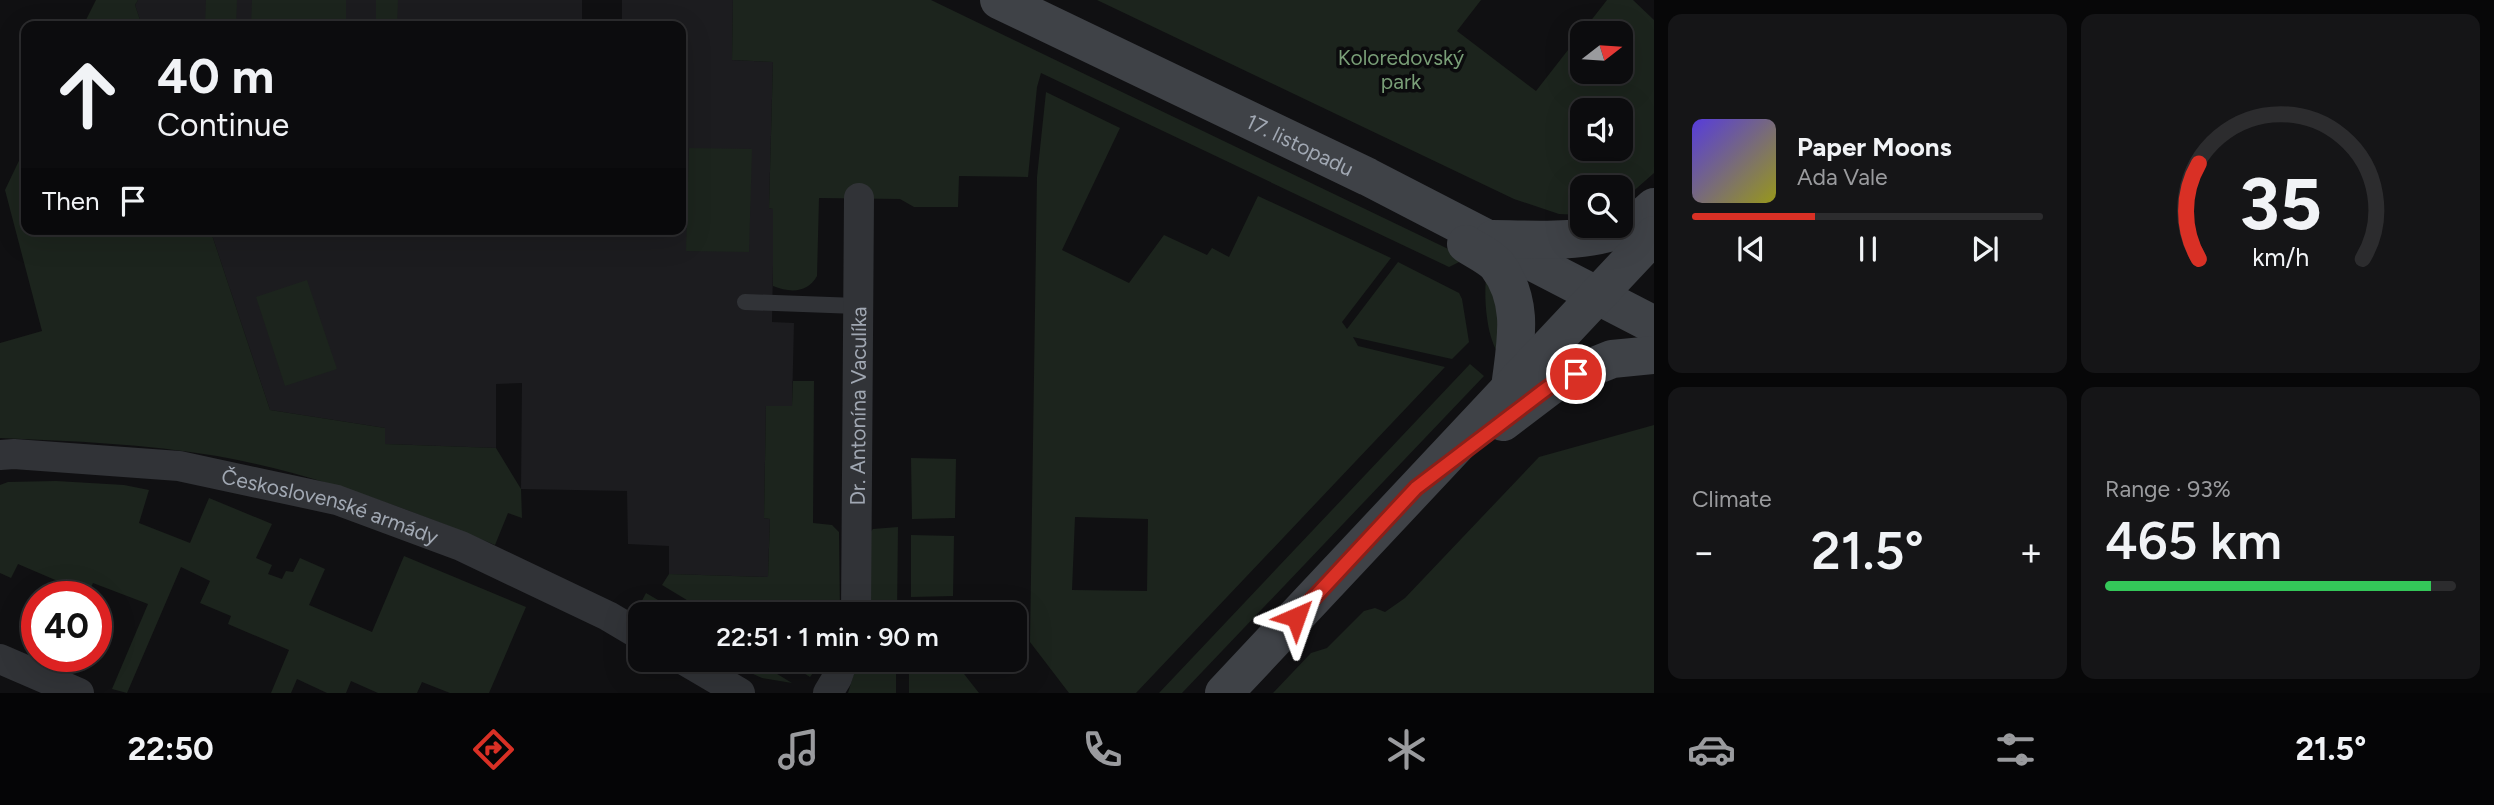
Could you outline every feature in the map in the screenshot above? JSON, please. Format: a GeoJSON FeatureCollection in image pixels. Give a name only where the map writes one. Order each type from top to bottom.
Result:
{"type":"FeatureCollection","features":[{"type":"Feature","properties":{"kind":"main road","name":"17. listopadu"},"geometry":{"type":"LineString","coordinates":[[999,0],[1368,177],[1654,325]]}},
{"type":"Feature","properties":{"kind":"main road"},"geometry":{"type":"LineString","coordinates":[[1368,177],[1496,263],[1509,285],[1518,318],[1510,388]]}},
{"type":"Feature","properties":{"kind":"main road"},"geometry":{"type":"LineString","coordinates":[[1489,240],[1582,238],[1614,231],[1642,219],[1654,207]]}},
{"type":"Feature","properties":{"kind":"main road"},"geometry":{"type":"LineString","coordinates":[[1224,693],[1654,235]]}},
{"type":"Feature","properties":{"kind":"main road"},"geometry":{"type":"LineString","coordinates":[[1416,488],[1557,381],[1612,359],[1654,355]]}},
{"type":"Feature","properties":{"kind":"street","name":"Dr. Antonína Vaculíka"},"geometry":{"type":"LineString","coordinates":[[856,602],[859,198]]}},
{"type":"Feature","properties":{"kind":"street","name":"Československé armády"},"geometry":{"type":"LineString","coordinates":[[0,455],[180,466],[337,500],[461,546],[628,628]]}},
{"type":"Feature","properties":{"kind":"street"},"geometry":{"type":"LineString","coordinates":[[0,659],[79,693]]}},
{"type":"Feature","properties":{"kind":"street"},"geometry":{"type":"LineString","coordinates":[[704,672],[740,693]]}},
{"type":"Feature","properties":{"kind":"street"},"geometry":{"type":"LineString","coordinates":[[828,693],[839,672]]}},
{"type":"Feature","properties":{"kind":"lane"},"geometry":{"type":"LineString","coordinates":[[745,303],[857,306]]}},
{"type":"Feature","properties":{"kind":"shaded area"},"geometry":{"type":"Polygon","coordinates":[[[138,0],[582,0],[582,21],[140,21],[135,5],[138,0]]]}},
{"type":"Feature","properties":{"kind":"shaded area"},"geometry":{"type":"Polygon","coordinates":[[[622,0],[733,0],[732,60],[773,62],[769,208],[774,209],[772,322],[794,323],[792,406],[766,406],[764,518],[770,519],[768,577],[669,574],[669,546],[628,544],[627,491],[521,489],[522,383],[496,384],[496,448],[385,444],[385,428],[270,410],[212,235],[686,235],[686,21],[622,21],[622,0]]]}},
{"type":"Feature","properties":{"kind":"green space"},"geometry":{"type":"Polygon","coordinates":[[[96,0],[138,0],[135,5],[140,21],[86,21],[96,0]]]}},
{"type":"Feature","properties":{"kind":"green space"},"geometry":{"type":"Polygon","coordinates":[[[206,0],[237,0],[236,21],[205,21],[206,0]]]}},
{"type":"Feature","properties":{"kind":"green space"},"geometry":{"type":"Polygon","coordinates":[[[252,0],[346,0],[346,21],[251,21],[252,0]]]}},
{"type":"Feature","properties":{"kind":"green space"},"geometry":{"type":"Polygon","coordinates":[[[376,0],[398,0],[397,21],[376,21],[376,0]]]}},
{"type":"Feature","properties":{"kind":"green space"},"geometry":{"type":"Polygon","coordinates":[[[733,0],[931,0],[1467,258],[1449,267],[1041,73],[1037,87],[1028,177],[959,176],[958,207],[914,207],[900,199],[819,198],[817,276],[809,286],[798,290],[773,286],[773,209],[769,208],[773,62],[732,60],[733,0]]]}},
{"type":"Feature","properties":{"kind":"green space","name":"Koloredovský park"},"geometry":{"type":"Polygon","coordinates":[[[1097,0],[1481,0],[1457,31],[1536,91],[1570,47],[1570,84],[1633,84],[1633,21],[1591,21],[1607,0],[1633,0],[1654,20],[1654,173],[1633,191],[1633,175],[1570,175],[1570,214],[1559,214],[1514,199],[1097,0]]]}},
{"type":"Feature","properties":{"kind":"green space"},"geometry":{"type":"Polygon","coordinates":[[[1046,92],[1120,128],[1062,250],[1129,283],[1164,235],[1207,255],[1212,248],[1229,257],[1258,196],[1391,258],[1342,322],[1347,329],[1398,262],[1459,293],[1462,299],[1469,342],[1452,359],[1353,337],[1358,346],[1445,367],[1136,693],[1069,693],[1030,642],[1037,177],[1046,92]],[[1075,517],[1072,590],[1147,591],[1148,519],[1075,517]]]}},
{"type":"Feature","properties":{"kind":"green space"},"geometry":{"type":"Polygon","coordinates":[[[689,148],[752,149],[749,252],[686,251],[689,148]]]}},
{"type":"Feature","properties":{"kind":"green space"},"geometry":{"type":"Polygon","coordinates":[[[21,156],[21,235],[212,235],[270,410],[385,428],[385,444],[496,448],[521,489],[522,518],[508,513],[495,545],[359,493],[253,463],[136,446],[0,438],[0,343],[42,331],[5,190],[21,156]]]}},
{"type":"Feature","properties":{"kind":"green space"},"geometry":{"type":"Polygon","coordinates":[[[1487,271],[1495,277],[1499,354],[1491,337],[1487,314],[1487,271]]]}},
{"type":"Feature","properties":{"kind":"green space"},"geometry":{"type":"Polygon","coordinates":[[[307,280],[337,369],[285,386],[256,297],[307,280]]]}},
{"type":"Feature","properties":{"kind":"green space"},"geometry":{"type":"Polygon","coordinates":[[[1470,364],[1484,376],[1182,693],[1159,693],[1470,364]]]}},
{"type":"Feature","properties":{"kind":"green space"},"geometry":{"type":"Polygon","coordinates":[[[793,381],[814,381],[813,523],[832,525],[839,532],[840,602],[690,602],[662,585],[669,574],[768,577],[770,519],[764,518],[766,406],[792,406],[793,381]]]}},
{"type":"Feature","properties":{"kind":"green space"},"geometry":{"type":"Polygon","coordinates":[[[1654,425],[1654,693],[1273,693],[1311,653],[1327,648],[1364,611],[1375,608],[1385,612],[1405,598],[1539,457],[1654,425]]]}},
{"type":"Feature","properties":{"kind":"green space"},"geometry":{"type":"Polygon","coordinates":[[[911,458],[956,459],[955,518],[912,519],[911,458]]]}},
{"type":"Feature","properties":{"kind":"green space"},"geometry":{"type":"Polygon","coordinates":[[[56,481],[124,485],[149,490],[139,523],[190,543],[209,498],[272,524],[256,558],[272,565],[268,574],[282,579],[286,571],[293,572],[300,558],[325,569],[309,605],[372,632],[404,556],[526,607],[489,693],[450,693],[422,682],[417,693],[378,693],[351,681],[346,693],[327,693],[297,679],[291,693],[271,693],[289,650],[228,624],[231,616],[200,603],[210,581],[181,567],[127,693],[112,689],[148,604],[112,590],[112,581],[58,581],[18,564],[11,578],[0,573],[0,485],[8,482],[56,481]]]}},
{"type":"Feature","properties":{"kind":"green space"},"geometry":{"type":"Polygon","coordinates":[[[898,527],[897,602],[869,602],[867,536],[873,529],[898,527]]]}},
{"type":"Feature","properties":{"kind":"green space"},"geometry":{"type":"Polygon","coordinates":[[[911,535],[954,536],[953,596],[911,597],[911,535]]]}},
{"type":"Feature","properties":{"kind":"green space"},"geometry":{"type":"Polygon","coordinates":[[[646,593],[661,602],[641,602],[646,593]]]}},
{"type":"Feature","properties":{"kind":"green space"},"geometry":{"type":"Polygon","coordinates":[[[749,672],[774,672],[792,683],[762,678],[749,672]]]}},
{"type":"Feature","properties":{"kind":"green space"},"geometry":{"type":"Polygon","coordinates":[[[854,672],[896,672],[896,693],[848,693],[854,672]]]}},
{"type":"Feature","properties":{"kind":"green space"},"geometry":{"type":"Polygon","coordinates":[[[909,672],[962,672],[979,693],[909,693],[909,672]]]}},
{"type":"Feature","properties":{"kind":"route"},"geometry":{"type":"LineString","coordinates":[[1296,617],[1416,488],[1557,381],[1576,374]]}}]}
